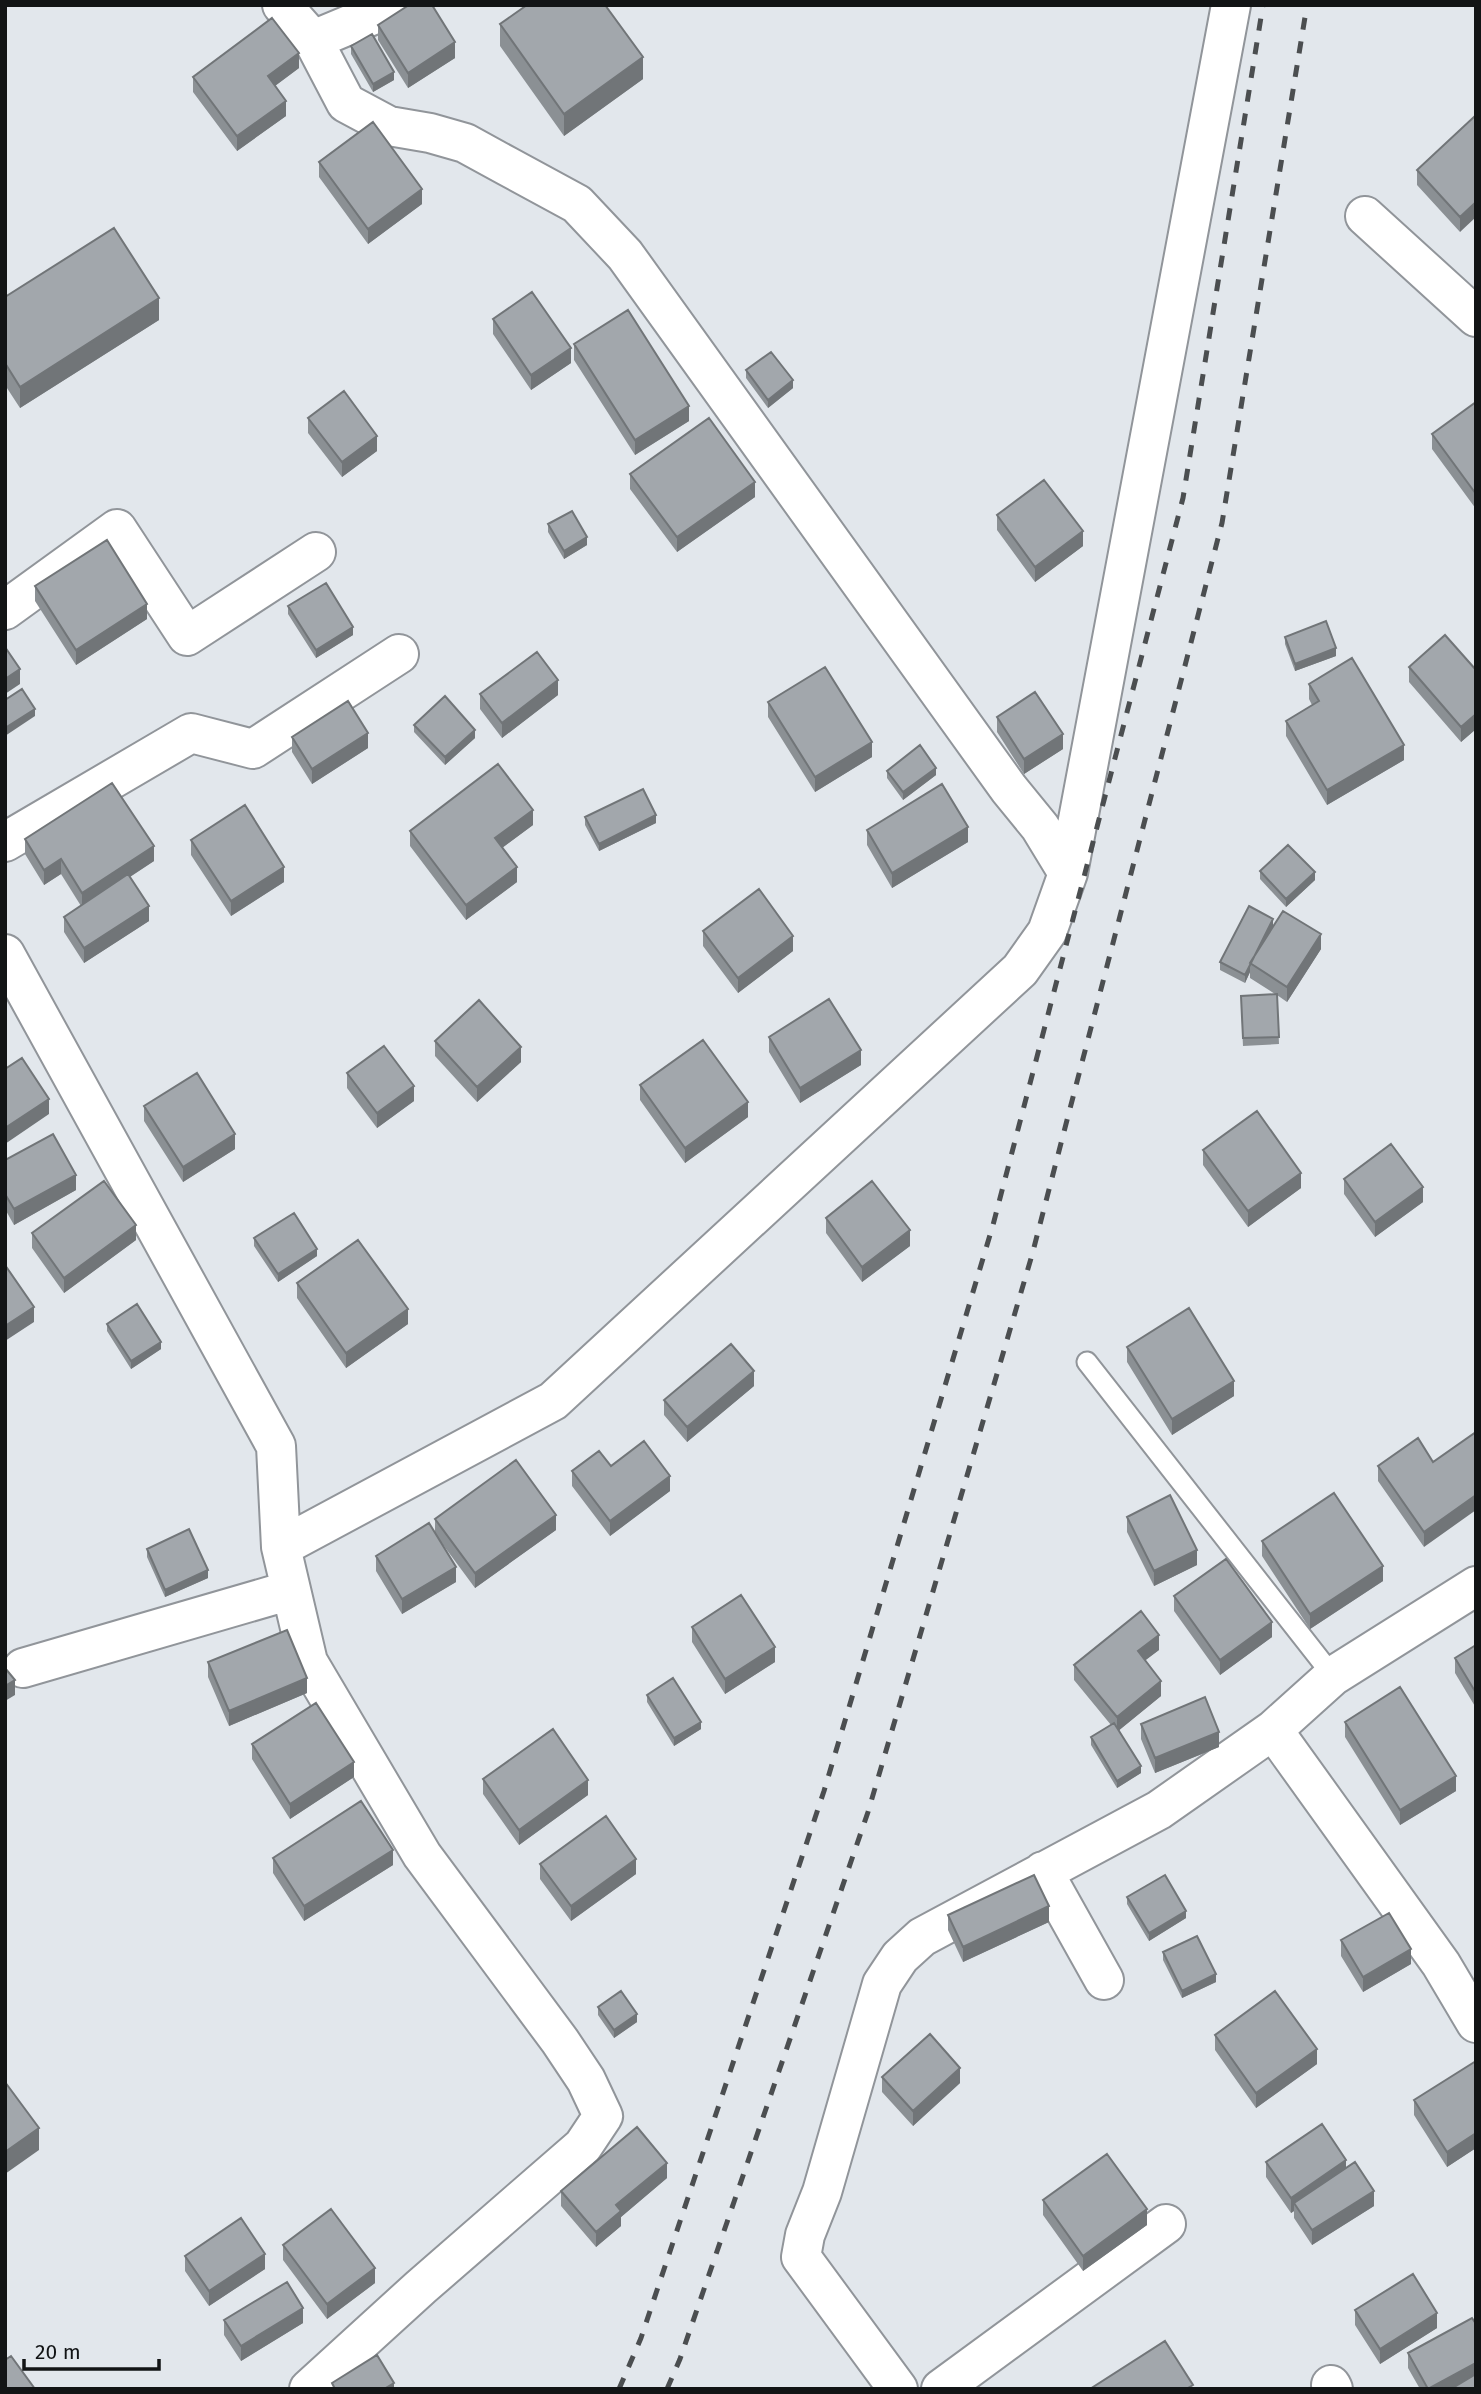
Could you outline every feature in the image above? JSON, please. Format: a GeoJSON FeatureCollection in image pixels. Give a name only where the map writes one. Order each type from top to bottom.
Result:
{"type":"FeatureCollection","features":[{"type":"Feature","properties":{"kind":"street"},"geometry":{"type":"LineString","coordinates":[[282,5],[313,40],[346,103],[389,126],[430,133],[465,144],[577,204],[625,255],[1009,789],[1040,827],[1068,873]]}},
{"type":"Feature","properties":{"kind":"street"},"geometry":{"type":"LineString","coordinates":[[313,40],[397,5]]}},
{"type":"Feature","properties":{"kind":"street"},"geometry":{"type":"LineString","coordinates":[[281,1547],[553,1401],[1020,970],[1047,932],[1068,873],[1231,5]]}},
{"type":"Feature","properties":{"kind":"street"},"geometry":{"type":"LineString","coordinates":[[1365,216],[1476,317]]}},
{"type":"Feature","properties":{"kind":"street"},"geometry":{"type":"LineString","coordinates":[[5,610],[117,530],[187,636],[316,552]]}},
{"type":"Feature","properties":{"kind":"street"},"geometry":{"type":"LineString","coordinates":[[5,842],[191,733],[253,749],[400,654]]}},
{"type":"Feature","properties":{"kind":"street"},"geometry":{"type":"LineString","coordinates":[[5,954],[276,1446],[281,1547],[308,1662],[422,1855],[560,2041],[586,2080],[604,2116],[583,2146],[309,2389]]}},
{"type":"Feature","properties":{"kind":"street"},"geometry":{"type":"LineString","coordinates":[[898,2389],[801,2257],[805,2235],[822,2192],[882,1984],[900,1957],[922,1937],[1159,1810],[1273,1730],[1334,1676],[1476,1586]]}},
{"type":"Feature","properties":{"kind":"street"},"geometry":{"type":"LineString","coordinates":[[23,1668],[291,1590]]}},
{"type":"Feature","properties":{"kind":"street"},"geometry":{"type":"LineString","coordinates":[[1273,1730],[1441,1964],[1476,2023]]}},
{"type":"Feature","properties":{"kind":"street"},"geometry":{"type":"LineString","coordinates":[[1043,1871],[1104,1980]]}},
{"type":"Feature","properties":{"kind":"street"},"geometry":{"type":"LineString","coordinates":[[941,2389],[1166,2224]]}},
{"type":"Feature","properties":{"kind":"lane"},"geometry":{"type":"LineString","coordinates":[[1087,1362],[1334,1676]]}},
{"type":"Feature","properties":{"kind":"building"},"geometry":{"type":"Polygon","coordinates":[[[409,5],[432,5],[455,42],[408,73],[378,25],[409,5]]]}},
{"type":"Feature","properties":{"kind":"building"},"geometry":{"type":"Polygon","coordinates":[[[527,5],[605,5],[643,57],[564,114],[500,24],[527,5]]]}},
{"type":"Feature","properties":{"kind":"building"},"geometry":{"type":"Polygon","coordinates":[[[272,18],[299,53],[268,76],[286,101],[237,136],[193,77],[272,18]]]}},
{"type":"Feature","properties":{"kind":"building"},"geometry":{"type":"Polygon","coordinates":[[[372,34],[394,72],[373,84],[351,46],[372,34]]]}},
{"type":"Feature","properties":{"kind":"building"},"geometry":{"type":"Polygon","coordinates":[[[1476,115],[1476,202],[1460,217],[1417,170],[1476,115]]]}},
{"type":"Feature","properties":{"kind":"building"},"geometry":{"type":"Polygon","coordinates":[[[373,122],[422,189],[368,229],[319,162],[373,122]]]}},
{"type":"Feature","properties":{"kind":"building"},"geometry":{"type":"Polygon","coordinates":[[[114,228],[159,298],[20,387],[5,363],[5,297],[114,228]]]}},
{"type":"Feature","properties":{"kind":"building"},"geometry":{"type":"Polygon","coordinates":[[[532,292],[571,348],[531,375],[493,319],[532,292]]]}},
{"type":"Feature","properties":{"kind":"building"},"geometry":{"type":"Polygon","coordinates":[[[628,310],[689,406],[635,440],[574,344],[628,310]]]}},
{"type":"Feature","properties":{"kind":"building"},"geometry":{"type":"Polygon","coordinates":[[[771,352],[793,380],[768,400],[746,370],[771,352]]]}},
{"type":"Feature","properties":{"kind":"building"},"geometry":{"type":"Polygon","coordinates":[[[344,391],[377,436],[342,462],[308,418],[344,391]]]}},
{"type":"Feature","properties":{"kind":"building"},"geometry":{"type":"Polygon","coordinates":[[[1476,402],[1476,494],[1432,434],[1476,402]]]}},
{"type":"Feature","properties":{"kind":"building"},"geometry":{"type":"Polygon","coordinates":[[[709,418],[755,482],[677,537],[630,474],[709,418]]]}},
{"type":"Feature","properties":{"kind":"building"},"geometry":{"type":"Polygon","coordinates":[[[1044,480],[1083,531],[1035,567],[997,515],[1044,480]]]}},
{"type":"Feature","properties":{"kind":"building"},"geometry":{"type":"Polygon","coordinates":[[[572,511],[587,537],[564,551],[548,524],[572,511]]]}},
{"type":"Feature","properties":{"kind":"building"},"geometry":{"type":"Polygon","coordinates":[[[107,540],[147,604],[76,650],[35,586],[107,540]]]}},
{"type":"Feature","properties":{"kind":"building"},"geometry":{"type":"Polygon","coordinates":[[[326,583],[353,627],[316,650],[288,606],[326,583]]]}},
{"type":"Feature","properties":{"kind":"building"},"geometry":{"type":"Polygon","coordinates":[[[1326,621],[1336,648],[1295,664],[1285,637],[1326,621]]]}},
{"type":"Feature","properties":{"kind":"building"},"geometry":{"type":"Polygon","coordinates":[[[1445,635],[1476,670],[1476,714],[1461,727],[1409,667],[1445,635]]]}},
{"type":"Feature","properties":{"kind":"building"},"geometry":{"type":"Polygon","coordinates":[[[5,647],[20,669],[5,679],[5,647]]]}},
{"type":"Feature","properties":{"kind":"building"},"geometry":{"type":"Polygon","coordinates":[[[537,652],[558,680],[502,723],[480,694],[537,652]]]}},
{"type":"Feature","properties":{"kind":"building"},"geometry":{"type":"Polygon","coordinates":[[[1352,658],[1404,745],[1327,790],[1286,721],[1319,701],[1309,684],[1352,658]]]}},
{"type":"Feature","properties":{"kind":"building"},"geometry":{"type":"Polygon","coordinates":[[[825,667],[872,742],[815,777],[768,702],[825,667]]]}},
{"type":"Feature","properties":{"kind":"building"},"geometry":{"type":"Polygon","coordinates":[[[22,689],[35,709],[5,728],[5,700],[22,689]]]}},
{"type":"Feature","properties":{"kind":"building"},"geometry":{"type":"Polygon","coordinates":[[[1035,692],[1063,734],[1024,759],[997,717],[1035,692]]]}},
{"type":"Feature","properties":{"kind":"building"},"geometry":{"type":"Polygon","coordinates":[[[445,696],[475,730],[445,757],[414,725],[445,696]]]}},
{"type":"Feature","properties":{"kind":"building"},"geometry":{"type":"Polygon","coordinates":[[[348,701],[368,733],[312,769],[292,737],[348,701]]]}},
{"type":"Feature","properties":{"kind":"building"},"geometry":{"type":"Polygon","coordinates":[[[920,745],[936,768],[903,792],[887,771],[920,745]]]}},
{"type":"Feature","properties":{"kind":"building"},"geometry":{"type":"Polygon","coordinates":[[[498,764],[533,810],[495,838],[517,867],[466,905],[410,831],[498,764]]]}},
{"type":"Feature","properties":{"kind":"building"},"geometry":{"type":"Polygon","coordinates":[[[112,783],[154,846],[82,893],[61,859],[44,870],[25,839],[112,783]]]}},
{"type":"Feature","properties":{"kind":"building"},"geometry":{"type":"Polygon","coordinates":[[[942,784],[968,827],[892,873],[867,830],[942,784]]]}},
{"type":"Feature","properties":{"kind":"building"},"geometry":{"type":"Polygon","coordinates":[[[643,789],[656,815],[599,844],[585,817],[643,789]]]}},
{"type":"Feature","properties":{"kind":"building"},"geometry":{"type":"Polygon","coordinates":[[[245,805],[284,867],[231,901],[191,840],[245,805]]]}},
{"type":"Feature","properties":{"kind":"building"},"geometry":{"type":"Polygon","coordinates":[[[1288,845],[1315,872],[1286,899],[1260,871],[1288,845]]]}},
{"type":"Feature","properties":{"kind":"building"},"geometry":{"type":"Polygon","coordinates":[[[128,874],[149,906],[84,948],[64,917],[128,874]]]}},
{"type":"Feature","properties":{"kind":"building"},"geometry":{"type":"Polygon","coordinates":[[[759,889],[793,936],[738,978],[703,931],[759,889]]]}},
{"type":"Feature","properties":{"kind":"building"},"geometry":{"type":"Polygon","coordinates":[[[1249,906],[1273,919],[1245,975],[1220,962],[1249,906]]]}},
{"type":"Feature","properties":{"kind":"building"},"geometry":{"type":"Polygon","coordinates":[[[1283,911],[1321,934],[1287,987],[1250,963],[1283,911]]]}},
{"type":"Feature","properties":{"kind":"building"},"geometry":{"type":"Polygon","coordinates":[[[1277,994],[1279,1037],[1243,1038],[1241,996],[1277,994]]]}},
{"type":"Feature","properties":{"kind":"building"},"geometry":{"type":"Polygon","coordinates":[[[829,999],[861,1050],[800,1088],[769,1037],[829,999]]]}},
{"type":"Feature","properties":{"kind":"building"},"geometry":{"type":"Polygon","coordinates":[[[479,1000],[521,1047],[477,1087],[435,1041],[479,1000]]]}},
{"type":"Feature","properties":{"kind":"building"},"geometry":{"type":"Polygon","coordinates":[[[703,1040],[748,1102],[685,1148],[640,1085],[703,1040]]]}},
{"type":"Feature","properties":{"kind":"building"},"geometry":{"type":"Polygon","coordinates":[[[384,1046],[414,1086],[377,1113],[347,1073],[384,1046]]]}},
{"type":"Feature","properties":{"kind":"building"},"geometry":{"type":"Polygon","coordinates":[[[22,1058],[49,1099],[5,1128],[5,1069],[22,1058]]]}},
{"type":"Feature","properties":{"kind":"building"},"geometry":{"type":"Polygon","coordinates":[[[197,1073],[235,1134],[183,1167],[144,1106],[197,1073]]]}},
{"type":"Feature","properties":{"kind":"building"},"geometry":{"type":"Polygon","coordinates":[[[1257,1111],[1301,1173],[1248,1211],[1203,1150],[1257,1111]]]}},
{"type":"Feature","properties":{"kind":"building"},"geometry":{"type":"Polygon","coordinates":[[[53,1134],[76,1175],[14,1209],[5,1194],[5,1160],[53,1134]]]}},
{"type":"Feature","properties":{"kind":"building"},"geometry":{"type":"Polygon","coordinates":[[[1391,1144],[1423,1187],[1375,1222],[1344,1179],[1391,1144]]]}},
{"type":"Feature","properties":{"kind":"building"},"geometry":{"type":"Polygon","coordinates":[[[104,1181],[136,1225],[64,1278],[32,1233],[104,1181]]]}},
{"type":"Feature","properties":{"kind":"building"},"geometry":{"type":"Polygon","coordinates":[[[872,1181],[910,1230],[862,1267],[826,1218],[872,1181]]]}},
{"type":"Feature","properties":{"kind":"building"},"geometry":{"type":"Polygon","coordinates":[[[294,1213],[317,1249],[278,1274],[254,1238],[294,1213]]]}},
{"type":"Feature","properties":{"kind":"building"},"geometry":{"type":"Polygon","coordinates":[[[358,1240],[408,1309],[346,1353],[297,1283],[358,1240]]]}},
{"type":"Feature","properties":{"kind":"building"},"geometry":{"type":"Polygon","coordinates":[[[5,1265],[34,1307],[5,1326],[5,1265]]]}},
{"type":"Feature","properties":{"kind":"building"},"geometry":{"type":"Polygon","coordinates":[[[137,1304],[161,1342],[131,1361],[107,1324],[137,1304]]]}},
{"type":"Feature","properties":{"kind":"building"},"geometry":{"type":"Polygon","coordinates":[[[1189,1308],[1234,1381],[1172,1419],[1127,1347],[1189,1308]]]}},
{"type":"Feature","properties":{"kind":"building"},"geometry":{"type":"Polygon","coordinates":[[[731,1344],[754,1371],[687,1427],[664,1400],[731,1344]]]}},
{"type":"Feature","properties":{"kind":"building"},"geometry":{"type":"Polygon","coordinates":[[[1476,1432],[1476,1495],[1424,1532],[1378,1466],[1418,1438],[1433,1462],[1476,1432]]]}},
{"type":"Feature","properties":{"kind":"building"},"geometry":{"type":"Polygon","coordinates":[[[644,1441],[670,1476],[610,1521],[572,1471],[599,1451],[611,1466],[644,1441]]]}},
{"type":"Feature","properties":{"kind":"building"},"geometry":{"type":"Polygon","coordinates":[[[516,1460],[556,1515],[475,1573],[435,1519],[516,1460]]]}},
{"type":"Feature","properties":{"kind":"building"},"geometry":{"type":"Polygon","coordinates":[[[1334,1493],[1383,1566],[1310,1614],[1262,1541],[1334,1493]]]}},
{"type":"Feature","properties":{"kind":"building"},"geometry":{"type":"Polygon","coordinates":[[[1170,1495],[1197,1550],[1154,1571],[1127,1517],[1170,1495]]]}},
{"type":"Feature","properties":{"kind":"building"},"geometry":{"type":"Polygon","coordinates":[[[429,1523],[456,1567],[402,1599],[376,1556],[429,1523]]]}},
{"type":"Feature","properties":{"kind":"building"},"geometry":{"type":"Polygon","coordinates":[[[189,1529],[208,1570],[165,1590],[147,1549],[189,1529]]]}},
{"type":"Feature","properties":{"kind":"building"},"geometry":{"type":"Polygon","coordinates":[[[1226,1559],[1272,1622],[1220,1660],[1174,1596],[1226,1559]]]}},
{"type":"Feature","properties":{"kind":"building"},"geometry":{"type":"Polygon","coordinates":[[[741,1595],[775,1647],[725,1679],[692,1627],[741,1595]]]}},
{"type":"Feature","properties":{"kind":"building"},"geometry":{"type":"Polygon","coordinates":[[[1141,1611],[1159,1635],[1138,1651],[1161,1681],[1117,1717],[1074,1665],[1141,1611]]]}},
{"type":"Feature","properties":{"kind":"building"},"geometry":{"type":"Polygon","coordinates":[[[287,1630],[307,1678],[229,1711],[208,1662],[287,1630]]]}},
{"type":"Feature","properties":{"kind":"building"},"geometry":{"type":"Polygon","coordinates":[[[1476,1645],[1476,1693],[1455,1658],[1476,1645]]]}},
{"type":"Feature","properties":{"kind":"building"},"geometry":{"type":"Polygon","coordinates":[[[5,1668],[15,1680],[5,1686],[5,1668]]]}},
{"type":"Feature","properties":{"kind":"building"},"geometry":{"type":"Polygon","coordinates":[[[673,1678],[701,1722],[674,1738],[647,1695],[673,1678]]]}},
{"type":"Feature","properties":{"kind":"building"},"geometry":{"type":"Polygon","coordinates":[[[1400,1687],[1456,1776],[1400,1810],[1345,1722],[1400,1687]]]}},
{"type":"Feature","properties":{"kind":"building"},"geometry":{"type":"Polygon","coordinates":[[[1205,1697],[1219,1732],[1155,1758],[1141,1724],[1205,1697]]]}},
{"type":"Feature","properties":{"kind":"building"},"geometry":{"type":"Polygon","coordinates":[[[316,1703],[354,1762],[290,1804],[252,1744],[316,1703]]]}},
{"type":"Feature","properties":{"kind":"building"},"geometry":{"type":"Polygon","coordinates":[[[1114,1723],[1141,1766],[1117,1781],[1091,1737],[1114,1723]]]}},
{"type":"Feature","properties":{"kind":"building"},"geometry":{"type":"Polygon","coordinates":[[[553,1729],[588,1780],[519,1830],[483,1779],[553,1729]]]}},
{"type":"Feature","properties":{"kind":"building"},"geometry":{"type":"Polygon","coordinates":[[[361,1801],[393,1850],[304,1906],[273,1858],[361,1801]]]}},
{"type":"Feature","properties":{"kind":"building"},"geometry":{"type":"Polygon","coordinates":[[[606,1816],[636,1859],[571,1906],[540,1864],[606,1816]]]}},
{"type":"Feature","properties":{"kind":"building"},"geometry":{"type":"Polygon","coordinates":[[[1034,1875],[1049,1906],[963,1947],[948,1915],[1034,1875]]]}},
{"type":"Feature","properties":{"kind":"building"},"geometry":{"type":"Polygon","coordinates":[[[1165,1875],[1186,1911],[1149,1933],[1127,1897],[1165,1875]]]}},
{"type":"Feature","properties":{"kind":"building"},"geometry":{"type":"Polygon","coordinates":[[[1389,1913],[1411,1949],[1363,1977],[1341,1940],[1389,1913]]]}},
{"type":"Feature","properties":{"kind":"building"},"geometry":{"type":"Polygon","coordinates":[[[1197,1936],[1216,1974],[1182,1991],[1163,1952],[1197,1936]]]}},
{"type":"Feature","properties":{"kind":"building"},"geometry":{"type":"Polygon","coordinates":[[[621,1991],[637,2014],[614,2030],[598,2007],[621,1991]]]}},
{"type":"Feature","properties":{"kind":"building"},"geometry":{"type":"Polygon","coordinates":[[[1275,1991],[1317,2049],[1256,2093],[1215,2035],[1275,1991]]]}},
{"type":"Feature","properties":{"kind":"building"},"geometry":{"type":"Polygon","coordinates":[[[930,2034],[960,2068],[913,2111],[882,2077],[930,2034]]]}},
{"type":"Feature","properties":{"kind":"building"},"geometry":{"type":"Polygon","coordinates":[[[1476,2061],[1476,2133],[1447,2152],[1414,2100],[1476,2061]]]}},
{"type":"Feature","properties":{"kind":"building"},"geometry":{"type":"Polygon","coordinates":[[[5,2082],[39,2128],[5,2152],[5,2082]]]}},
{"type":"Feature","properties":{"kind":"building"},"geometry":{"type":"Polygon","coordinates":[[[1322,2124],[1346,2160],[1291,2198],[1266,2162],[1322,2124]]]}},
{"type":"Feature","properties":{"kind":"building"},"geometry":{"type":"Polygon","coordinates":[[[637,2127],[667,2163],[616,2205],[621,2211],[596,2232],[561,2191],[637,2127]]]}},
{"type":"Feature","properties":{"kind":"building"},"geometry":{"type":"Polygon","coordinates":[[[1107,2154],[1147,2209],[1083,2256],[1043,2200],[1107,2154]]]}},
{"type":"Feature","properties":{"kind":"building"},"geometry":{"type":"Polygon","coordinates":[[[1355,2162],[1374,2191],[1312,2230],[1294,2203],[1355,2162]]]}},
{"type":"Feature","properties":{"kind":"building"},"geometry":{"type":"Polygon","coordinates":[[[331,2209],[375,2268],[327,2304],[283,2245],[331,2209]]]}},
{"type":"Feature","properties":{"kind":"building"},"geometry":{"type":"Polygon","coordinates":[[[241,2218],[265,2254],[209,2291],[185,2256],[241,2218]]]}},
{"type":"Feature","properties":{"kind":"building"},"geometry":{"type":"Polygon","coordinates":[[[1413,2274],[1437,2313],[1380,2349],[1355,2310],[1413,2274]]]}},
{"type":"Feature","properties":{"kind":"building"},"geometry":{"type":"Polygon","coordinates":[[[287,2282],[303,2308],[241,2346],[224,2320],[287,2282]]]}},
{"type":"Feature","properties":{"kind":"building"},"geometry":{"type":"Polygon","coordinates":[[[1472,2318],[1476,2324],[1476,2363],[1428,2389],[1408,2353],[1472,2318]]]}},
{"type":"Feature","properties":{"kind":"building"},"geometry":{"type":"Polygon","coordinates":[[[1165,2341],[1193,2385],[1186,2389],[1090,2389],[1165,2341]]]}},
{"type":"Feature","properties":{"kind":"building"},"geometry":{"type":"Polygon","coordinates":[[[377,2355],[394,2383],[384,2389],[335,2389],[332,2383],[377,2355]]]}},
{"type":"Feature","properties":{"kind":"building"},"geometry":{"type":"Polygon","coordinates":[[[11,2356],[35,2389],[5,2389],[5,2360],[11,2356]]]}},
{"type":"Feature","properties":{"kind":"building"},"geometry":{"type":"Polygon","coordinates":[[[1476,2374],[1476,2389],[1451,2389],[1476,2374]]]}},
{"type":"Feature","properties":{"kind":"railway"},"geometry":{"type":"LineString","coordinates":[[619,2389],[641,2338],[824,1791],[993,1225],[1183,498],[1263,5]]}},
{"type":"Feature","properties":{"kind":"railway"},"geometry":{"type":"LineString","coordinates":[[667,2389],[680,2359],[868,1812],[1032,1255],[1222,523],[1307,5]]}}]}
